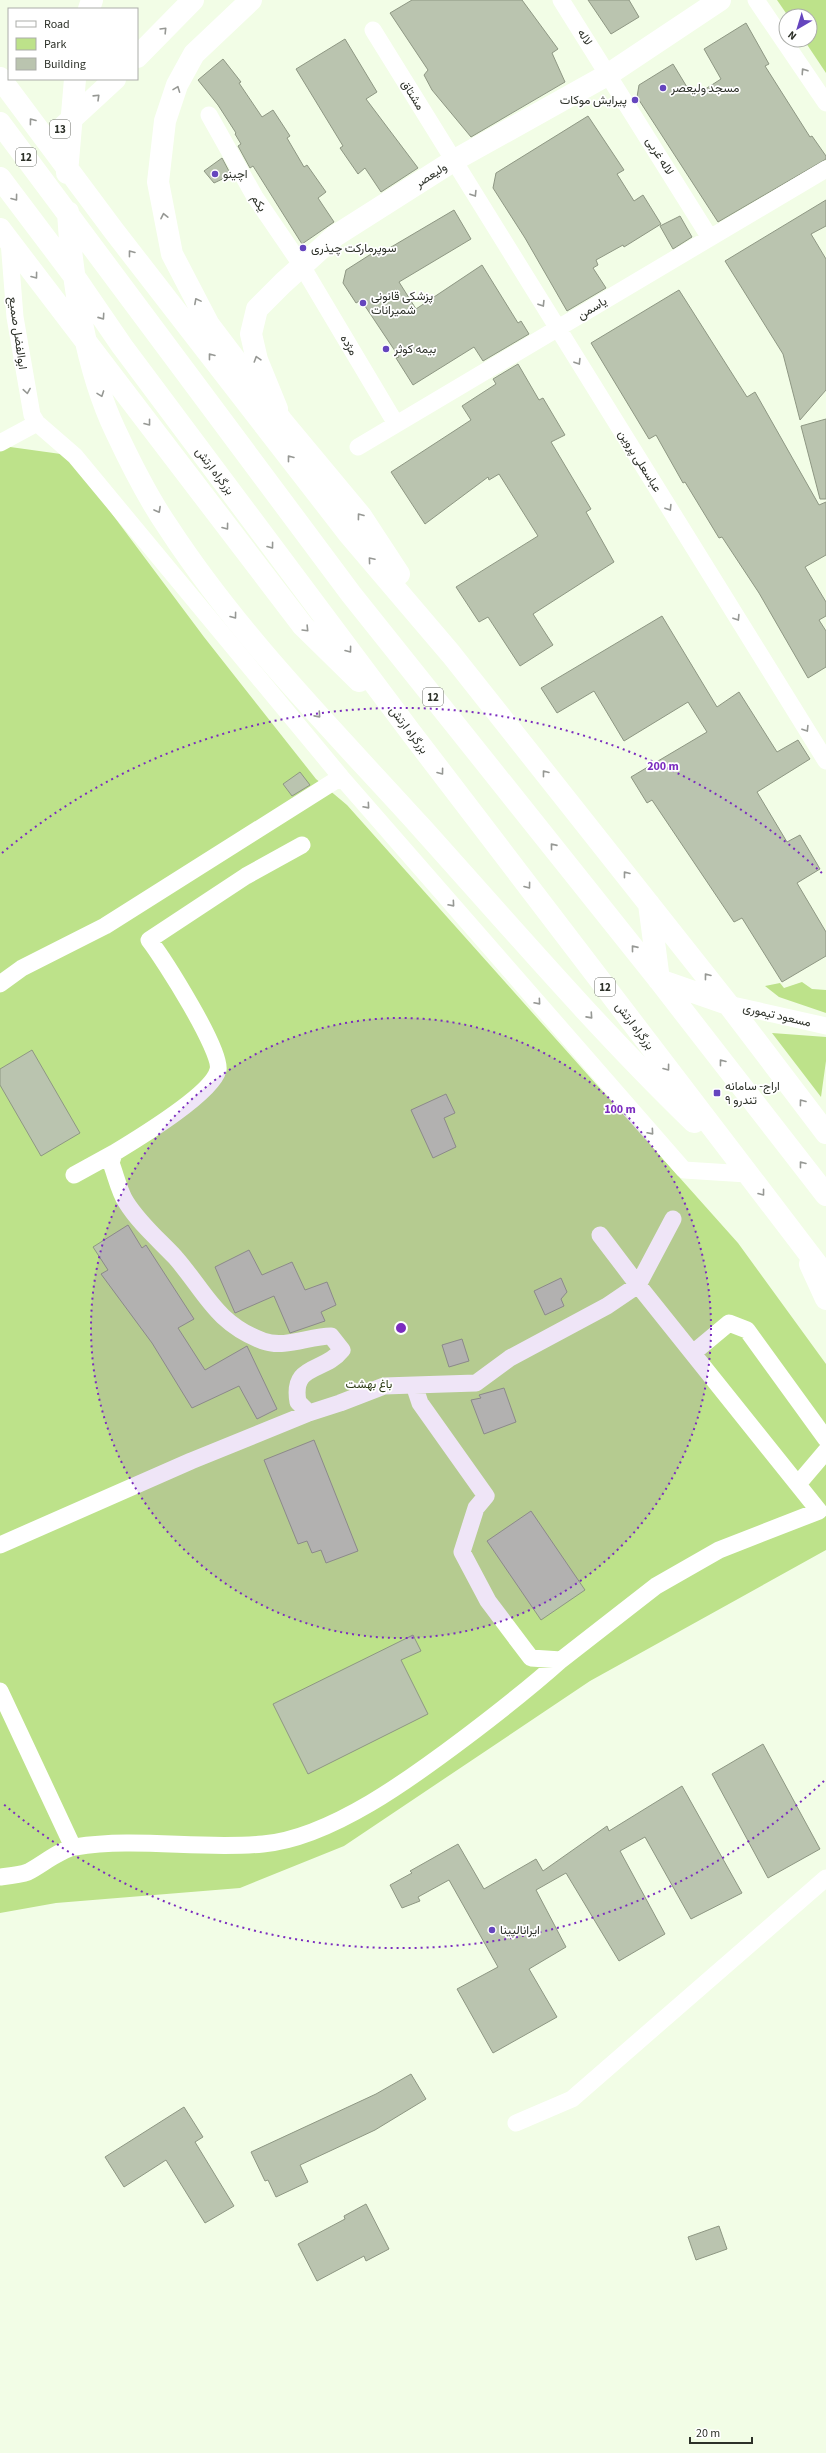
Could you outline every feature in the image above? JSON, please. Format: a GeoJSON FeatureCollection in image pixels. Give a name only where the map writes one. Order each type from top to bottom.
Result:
{"type":"FeatureCollection","features":[{"type":"Feature","properties":{"kind":"main road"},"geometry":{"type":"LineString","coordinates":[[138,56],[193,0]]}},
{"type":"Feature","properties":{"kind":"main road"},"geometry":{"type":"LineString","coordinates":[[251,0],[194,54],[177,85],[165,121],[158,182],[172,254],[209,325],[282,421],[361,516],[451,654]]}},
{"type":"Feature","properties":{"kind":"main road","name":"ولیعصر"},"geometry":{"type":"LineString","coordinates":[[282,421],[257,360],[251,334],[257,309],[336,236],[453,161],[609,74],[720,0]]}},
{"type":"Feature","properties":{"kind":"main road"},"geometry":{"type":"LineString","coordinates":[[75,80],[68,136],[66,188],[70,249],[80,309],[96,381],[115,431],[167,526],[237,620],[312,708],[628,1058],[748,1174]]}},
{"type":"Feature","properties":{"kind":"main road","name":"13"},"geometry":{"type":"LineString","coordinates":[[0,172],[58,131],[114,80]]}},
{"type":"Feature","properties":{"kind":"main road"},"geometry":{"type":"LineString","coordinates":[[2,81],[348,533],[451,654],[728,1004],[826,1133]]}},
{"type":"Feature","properties":{"kind":"main road","name":"12"},"geometry":{"type":"LineString","coordinates":[[0,123],[347,588],[659,980],[826,1195]]}},
{"type":"Feature","properties":{"kind":"main road","name":"بزرگراه ارتش"},"geometry":{"type":"LineString","coordinates":[[0,178],[127,353],[409,730],[826,1276]]}},
{"type":"Feature","properties":{"kind":"main road"},"geometry":{"type":"LineString","coordinates":[[4,235],[303,626],[409,730]]}},
{"type":"Feature","properties":{"kind":"main road"},"geometry":{"type":"LineString","coordinates":[[648,902],[659,980],[728,1004]]}},
{"type":"Feature","properties":{"kind":"main road"},"geometry":{"type":"LineString","coordinates":[[802,1245],[826,1299]]}},
{"type":"Feature","properties":{"kind":"street","name":"لاله"},"geometry":{"type":"LineString","coordinates":[[561,0],[609,74]]}},
{"type":"Feature","properties":{"kind":"street"},"geometry":{"type":"LineString","coordinates":[[756,0],[826,103]]}},
{"type":"Feature","properties":{"kind":"street","name":"مشتاق"},"geometry":{"type":"LineString","coordinates":[[372,30],[453,161]]}},
{"type":"Feature","properties":{"kind":"street","name":"لاله غربی"},"geometry":{"type":"LineString","coordinates":[[609,74],[710,238]]}},
{"type":"Feature","properties":{"kind":"street","name":"یکم"},"geometry":{"type":"LineString","coordinates":[[209,115],[255,197],[302,266]]}},
{"type":"Feature","properties":{"kind":"street","name":"عباسعلی پروین"},"geometry":{"type":"LineString","coordinates":[[453,161],[826,761]]}},
{"type":"Feature","properties":{"kind":"street","name":"یاسمن"},"geometry":{"type":"LineString","coordinates":[[358,447],[826,169]]}},
{"type":"Feature","properties":{"kind":"street","name":"ابوالفضل صمیع"},"geometry":{"type":"LineString","coordinates":[[4,235],[15,318],[29,404],[37,423],[75,456],[342,777],[684,1170],[748,1174]]}},
{"type":"Feature","properties":{"kind":"street","name":"مژده"},"geometry":{"type":"LineString","coordinates":[[302,266],[396,424]]}},
{"type":"Feature","properties":{"kind":"street"},"geometry":{"type":"LineString","coordinates":[[0,443],[37,423]]}},
{"type":"Feature","properties":{"kind":"street"},"geometry":{"type":"LineString","coordinates":[[0,984],[22,968],[104,926],[342,777]]}},
{"type":"Feature","properties":{"kind":"street"},"geometry":{"type":"LineString","coordinates":[[74,1175],[144,1135],[211,1084],[218,1069],[216,1051],[206,1032],[159,953],[149,940],[246,876],[302,845]]}},
{"type":"Feature","properties":{"kind":"street","name":"مسعود تیموری"},"geometry":{"type":"LineString","coordinates":[[728,1004],[826,1026]]}},
{"type":"Feature","properties":{"kind":"street"},"geometry":{"type":"LineString","coordinates":[[114,1152],[111,1163],[126,1202],[150,1233],[175,1257],[219,1315],[264,1342],[289,1343],[318,1336],[331,1336],[342,1350],[336,1358],[304,1372],[297,1382],[298,1402],[309,1413]]}},
{"type":"Feature","properties":{"kind":"street"},"geometry":{"type":"LineString","coordinates":[[0,1545],[191,1461],[309,1413],[384,1386],[476,1383],[510,1358],[607,1306],[638,1285],[673,1219]]}},
{"type":"Feature","properties":{"kind":"street"},"geometry":{"type":"LineString","coordinates":[[0,1877],[26,1873],[73,1847],[143,1842],[174,1845],[264,1844],[302,1835],[350,1816],[431,1763],[528,1690],[562,1660],[656,1586],[719,1550],[819,1511],[638,1285],[600,1235]]}},
{"type":"Feature","properties":{"kind":"street"},"geometry":{"type":"LineString","coordinates":[[693,1353],[729,1323],[747,1330],[826,1439]]}},
{"type":"Feature","properties":{"kind":"street"},"geometry":{"type":"LineString","coordinates":[[414,1385],[420,1403],[486,1496],[476,1508],[462,1552],[465,1559],[488,1601],[531,1658],[562,1660]]}},
{"type":"Feature","properties":{"kind":"street"},"geometry":{"type":"LineString","coordinates":[[798,1484],[826,1451]]}},
{"type":"Feature","properties":{"kind":"street"},"geometry":{"type":"LineString","coordinates":[[0,1691],[73,1847]]}},
{"type":"Feature","properties":{"kind":"street"},"geometry":{"type":"LineString","coordinates":[[516,2123],[572,2099],[826,1878]]}},
{"type":"Feature","properties":{"kind":"green space"},"geometry":{"type":"Polygon","coordinates":[[[777,0],[826,0],[826,73],[809,48],[818,48],[818,8],[782,8],[777,0]]]}},
{"type":"Feature","properties":{"kind":"green space","name":"باغ بهشت"},"geometry":{"type":"Polygon","coordinates":[[[3,446],[68,455],[204,637],[316,779],[347,805],[738,1243],[826,1364],[826,1550],[590,1681],[344,1846],[240,1888],[56,1903],[0,1913],[0,447],[3,446]]]}},
{"type":"Feature","properties":{"kind":"green space"},"geometry":{"type":"Polygon","coordinates":[[[802,982],[812,989],[826,990],[826,1013],[779,997],[765,986],[780,983],[784,988],[802,982]]]}},
{"type":"Feature","properties":{"kind":"green space"},"geometry":{"type":"Polygon","coordinates":[[[772,1033],[826,1037],[826,1061],[821,1097],[772,1033]]]}},
{"type":"Feature","properties":{"kind":"building"},"geometry":{"type":"Polygon","coordinates":[[[412,0],[522,0],[558,49],[552,53],[565,82],[471,137],[432,90],[424,75],[428,70],[390,13],[412,0]]]}},
{"type":"Feature","properties":{"kind":"building"},"geometry":{"type":"Polygon","coordinates":[[[588,0],[629,0],[639,17],[611,34],[588,0]]]}},
{"type":"Feature","properties":{"kind":"building"},"geometry":{"type":"Polygon","coordinates":[[[746,23],[769,64],[765,66],[810,137],[812,136],[826,156],[826,159],[718,222],[637,97],[639,85],[673,64],[693,97],[721,79],[704,49],[746,23]]]}},
{"type":"Feature","properties":{"kind":"building"},"geometry":{"type":"Polygon","coordinates":[[[345,39],[377,92],[366,99],[418,168],[381,192],[365,168],[358,174],[340,148],[343,146],[296,69],[345,39]]]}},
{"type":"Feature","properties":{"kind":"building"},"geometry":{"type":"Polygon","coordinates":[[[223,59],[241,82],[239,83],[262,117],[273,110],[290,136],[287,138],[304,167],[307,165],[326,192],[318,198],[334,222],[302,244],[253,166],[250,168],[238,146],[241,144],[235,134],[236,133],[218,105],[198,80],[223,59]]]}},
{"type":"Feature","properties":{"kind":"building"},"geometry":{"type":"Polygon","coordinates":[[[588,116],[624,170],[617,174],[634,201],[643,195],[661,224],[624,247],[623,245],[596,260],[598,265],[593,268],[606,288],[567,311],[525,238],[493,188],[496,173],[588,116]]]}},
{"type":"Feature","properties":{"kind":"building","name":"اچینو"},"geometry":{"type":"Polygon","coordinates":[[[222,158],[231,175],[214,183],[204,171],[222,158]]]}},
{"type":"Feature","properties":{"kind":"building"},"geometry":{"type":"Polygon","coordinates":[[[826,200],[826,226],[811,234],[826,259],[826,390],[800,420],[783,354],[725,261],[826,200]]]}},
{"type":"Feature","properties":{"kind":"building"},"geometry":{"type":"Polygon","coordinates":[[[454,210],[471,239],[399,282],[416,309],[482,265],[518,323],[521,321],[529,334],[483,361],[474,347],[413,385],[396,358],[399,357],[361,300],[356,303],[343,283],[346,270],[379,249],[381,253],[454,210]]]}},
{"type":"Feature","properties":{"kind":"building"},"geometry":{"type":"Polygon","coordinates":[[[680,216],[692,237],[673,249],[660,226],[680,216]]]}},
{"type":"Feature","properties":{"kind":"building"},"geometry":{"type":"Polygon","coordinates":[[[679,290],[747,397],[755,392],[819,505],[826,502],[826,555],[805,567],[826,602],[826,616],[819,620],[826,631],[826,667],[808,678],[759,593],[722,537],[719,538],[685,482],[683,483],[656,435],[649,439],[591,343],[679,290]]]}},
{"type":"Feature","properties":{"kind":"building"},"geometry":{"type":"Polygon","coordinates":[[[518,364],[539,400],[543,398],[565,435],[551,442],[591,509],[586,512],[614,562],[533,614],[553,645],[520,666],[488,617],[479,622],[456,587],[538,536],[499,474],[489,480],[488,477],[425,524],[391,472],[471,420],[462,406],[496,384],[493,379],[518,364]]]}},
{"type":"Feature","properties":{"kind":"building"},"geometry":{"type":"Polygon","coordinates":[[[826,419],[826,499],[820,499],[801,426],[826,419]]]}},
{"type":"Feature","properties":{"kind":"building"},"geometry":{"type":"Polygon","coordinates":[[[662,616],[717,707],[739,692],[777,752],[798,740],[810,759],[757,792],[787,842],[800,835],[820,869],[797,883],[826,932],[826,956],[782,982],[742,918],[734,922],[652,800],[647,803],[631,777],[707,732],[688,702],[624,741],[594,691],[557,713],[541,688],[662,616]]]}},
{"type":"Feature","properties":{"kind":"building"},"geometry":{"type":"Polygon","coordinates":[[[300,772],[310,785],[292,796],[283,784],[300,772]]]}},
{"type":"Feature","properties":{"kind":"building"},"geometry":{"type":"Polygon","coordinates":[[[32,1050],[80,1133],[41,1156],[0,1085],[0,1069],[32,1050]]]}},
{"type":"Feature","properties":{"kind":"building"},"geometry":{"type":"Polygon","coordinates":[[[446,1094],[455,1113],[444,1118],[456,1147],[433,1158],[411,1110],[446,1094]]]}},
{"type":"Feature","properties":{"kind":"building"},"geometry":{"type":"Polygon","coordinates":[[[128,1225],[142,1248],[146,1245],[194,1319],[178,1328],[205,1370],[247,1346],[277,1409],[257,1419],[239,1386],[192,1408],[152,1343],[101,1274],[108,1270],[93,1247],[128,1225]]]}},
{"type":"Feature","properties":{"kind":"building"},"geometry":{"type":"Polygon","coordinates":[[[249,1250],[262,1275],[292,1262],[305,1290],[327,1282],[336,1305],[321,1312],[325,1321],[290,1333],[274,1296],[235,1313],[215,1267],[249,1250]]]}},
{"type":"Feature","properties":{"kind":"building"},"geometry":{"type":"Polygon","coordinates":[[[561,1278],[567,1292],[561,1299],[564,1306],[545,1315],[534,1291],[561,1278]]]}},
{"type":"Feature","properties":{"kind":"building"},"geometry":{"type":"Polygon","coordinates":[[[462,1339],[469,1361],[449,1367],[442,1345],[462,1339]]]}},
{"type":"Feature","properties":{"kind":"building"},"geometry":{"type":"Polygon","coordinates":[[[504,1388],[516,1422],[484,1434],[471,1400],[481,1398],[479,1395],[504,1388]]]}},
{"type":"Feature","properties":{"kind":"building"},"geometry":{"type":"Polygon","coordinates":[[[314,1440],[358,1551],[326,1563],[321,1550],[312,1553],[307,1541],[298,1544],[264,1460],[314,1440]]]}},
{"type":"Feature","properties":{"kind":"building"},"geometry":{"type":"Polygon","coordinates":[[[531,1511],[585,1590],[541,1620],[487,1541],[531,1511]]]}},
{"type":"Feature","properties":{"kind":"building"},"geometry":{"type":"Polygon","coordinates":[[[413,1635],[421,1651],[401,1660],[428,1714],[308,1774],[273,1704],[413,1635]]]}},
{"type":"Feature","properties":{"kind":"building"},"geometry":{"type":"Polygon","coordinates":[[[763,1744],[820,1849],[768,1878],[712,1774],[763,1744]]]}},
{"type":"Feature","properties":{"kind":"building"},"geometry":{"type":"Polygon","coordinates":[[[682,1786],[742,1893],[691,1919],[645,1837],[620,1851],[665,1934],[619,1961],[566,1873],[536,1890],[566,1947],[529,1969],[557,2017],[493,2053],[457,1989],[498,1967],[449,1880],[418,1897],[420,1901],[402,1908],[390,1885],[412,1873],[410,1871],[458,1844],[484,1889],[536,1859],[543,1871],[607,1826],[609,1831],[682,1786]]]}},
{"type":"Feature","properties":{"kind":"building"},"geometry":{"type":"Polygon","coordinates":[[[411,2074],[426,2099],[375,2130],[300,2165],[308,2182],[276,2197],[268,2180],[265,2181],[251,2152],[376,2094],[411,2074]]]}},
{"type":"Feature","properties":{"kind":"building"},"geometry":{"type":"Polygon","coordinates":[[[184,2107],[203,2137],[195,2142],[234,2206],[205,2223],[166,2160],[124,2187],[105,2157],[184,2107]]]}},
{"type":"Feature","properties":{"kind":"building"},"geometry":{"type":"Polygon","coordinates":[[[366,2204],[389,2249],[366,2261],[364,2256],[317,2281],[298,2244],[345,2219],[344,2216],[366,2204]]]}},
{"type":"Feature","properties":{"kind":"building"},"geometry":{"type":"Polygon","coordinates":[[[719,2226],[727,2249],[696,2260],[688,2237],[719,2226]]]}},
{"type":"Feature","properties":{"kind":"place","name":"مسجد ولیعصر"},"geometry":{"type":"Point","coordinates":[663,88]}},
{"type":"Feature","properties":{"kind":"place","name":"پیرایش موکات"},"geometry":{"type":"Point","coordinates":[635,100]}},
{"type":"Feature","properties":{"kind":"place","name":"اچینو"},"geometry":{"type":"Point","coordinates":[215,174]}},
{"type":"Feature","properties":{"kind":"place","name":"سوپرمارکت چیذری"},"geometry":{"type":"Point","coordinates":[303,248]}},
{"type":"Feature","properties":{"kind":"place","name":"پزشکی قانونی شمیرانات"},"geometry":{"type":"Point","coordinates":[363,303]}},
{"type":"Feature","properties":{"kind":"place","name":"بیمه کوثر"},"geometry":{"type":"Point","coordinates":[386,349]}},
{"type":"Feature","properties":{"kind":"place","name":"اراج- سامانه ۹ تندرو"},"geometry":{"type":"Point","coordinates":[717,1093]}},
{"type":"Feature","properties":{"kind":"place","name":"ایرانالپینا"},"geometry":{"type":"Point","coordinates":[492,1930]}}]}
